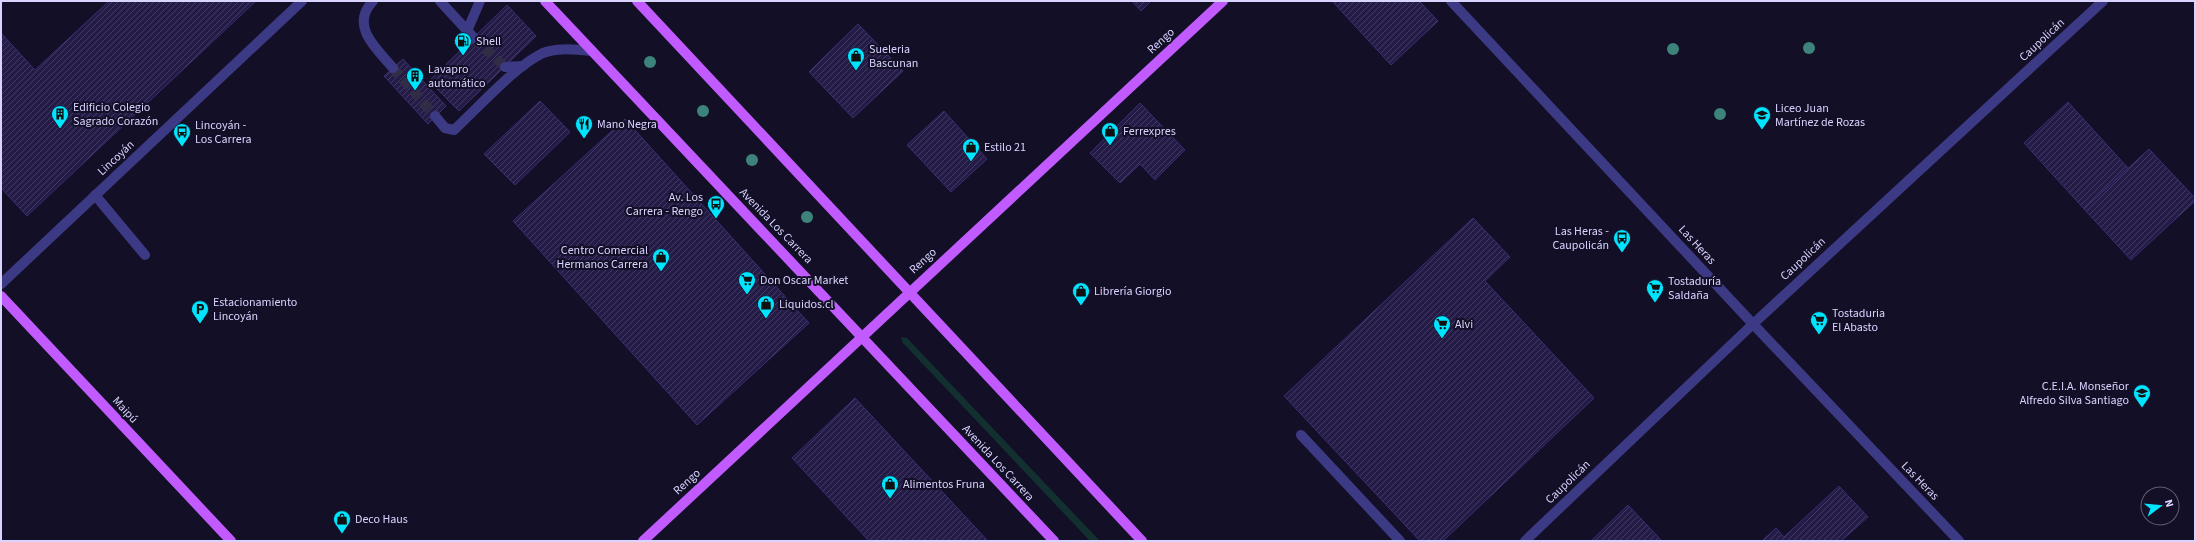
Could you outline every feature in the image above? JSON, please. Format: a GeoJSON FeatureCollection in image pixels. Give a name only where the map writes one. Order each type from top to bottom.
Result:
{"type":"FeatureCollection","features":[{"type":"Feature","properties":{"kind":"main road","name":"Avenida Los Carrera"},"geometry":{"type":"LineString","coordinates":[[545,1],[1054,541]]}},
{"type":"Feature","properties":{"kind":"main road"},"geometry":{"type":"LineString","coordinates":[[637,1],[1142,541]]}},
{"type":"Feature","properties":{"kind":"main road","name":"Rengo"},"geometry":{"type":"LineString","coordinates":[[643,541],[1223,1]]}},
{"type":"Feature","properties":{"kind":"main road","name":"Maipú"},"geometry":{"type":"LineString","coordinates":[[1,296],[231,541]]}},
{"type":"Feature","properties":{"kind":"street","name":"Lincoyán"},"geometry":{"type":"LineString","coordinates":[[1,284],[302,1]]}},
{"type":"Feature","properties":{"kind":"street"},"geometry":{"type":"LineString","coordinates":[[373,1],[364,13],[365,33],[393,68]]}},
{"type":"Feature","properties":{"kind":"street"},"geometry":{"type":"LineString","coordinates":[[440,1],[470,35],[480,1]]}},
{"type":"Feature","properties":{"kind":"street","name":"Las Heras"},"geometry":{"type":"LineString","coordinates":[[1451,1],[1753,324],[1959,541]]}},
{"type":"Feature","properties":{"kind":"street","name":"Caupolicán"},"geometry":{"type":"LineString","coordinates":[[1525,541],[1753,324],[2103,1]]}},
{"type":"Feature","properties":{"kind":"street"},"geometry":{"type":"LineString","coordinates":[[435,116],[445,128],[454,130],[523,66],[544,53],[559,49],[592,51]]}},
{"type":"Feature","properties":{"kind":"street"},"geometry":{"type":"LineString","coordinates":[[504,67],[523,66]]}},
{"type":"Feature","properties":{"kind":"street"},"geometry":{"type":"LineString","coordinates":[[95,195],[145,255]]}},
{"type":"Feature","properties":{"kind":"street"},"geometry":{"type":"LineString","coordinates":[[1301,435],[1400,541]]}},
{"type":"Feature","properties":{"kind":"green space"},"geometry":{"type":"Polygon","coordinates":[[[901,337],[907,338],[1100,541],[1090,541],[903,343],[901,337]]]}},
{"type":"Feature","properties":{"kind":"building","name":"Edificio Colegio Sagrado Corazón"},"geometry":{"type":"Polygon","coordinates":[[[109,1],[256,1],[27,216],[1,188],[1,33],[35,70],[109,1]]]}},
{"type":"Feature","properties":{"kind":"building"},"geometry":{"type":"Polygon","coordinates":[[[1132,1],[1151,1],[1141,11],[1132,1]]]}},
{"type":"Feature","properties":{"kind":"building"},"geometry":{"type":"Polygon","coordinates":[[[1332,1],[1419,1],[1438,21],[1391,65],[1332,1]]]}},
{"type":"Feature","properties":{"kind":"building"},"geometry":{"type":"Polygon","coordinates":[[[507,5],[536,36],[459,111],[429,81],[507,5]]]}},
{"type":"Feature","properties":{"kind":"building","name":"Sueleria Bascunan"},"geometry":{"type":"Polygon","coordinates":[[[858,24],[903,71],[853,118],[809,72],[858,24]]]}},
{"type":"Feature","properties":{"kind":"building","name":"Lavapro automático"},"geometry":{"type":"Polygon","coordinates":[[[403,59],[446,106],[428,124],[384,76],[403,59]]]}},
{"type":"Feature","properties":{"kind":"building"},"geometry":{"type":"Polygon","coordinates":[[[540,101],[570,132],[515,185],[484,154],[540,101]]]}},
{"type":"Feature","properties":{"kind":"building"},"geometry":{"type":"Polygon","coordinates":[[[2068,102],[2128,168],[2084,209],[2024,143],[2068,102]]]}},
{"type":"Feature","properties":{"kind":"building"},"geometry":{"type":"Polygon","coordinates":[[[1140,103],[1185,150],[1155,180],[1140,164],[1120,183],[1090,153],[1140,103]]]}},
{"type":"Feature","properties":{"kind":"building"},"geometry":{"type":"Polygon","coordinates":[[[944,111],[987,159],[951,192],[907,145],[944,111]]]}},
{"type":"Feature","properties":{"kind":"building","name":"Centro Comercial Hermanos Carrera"},"geometry":{"type":"Polygon","coordinates":[[[625,119],[809,323],[697,425],[513,221],[625,119]]]}},
{"type":"Feature","properties":{"kind":"building"},"geometry":{"type":"Polygon","coordinates":[[[2149,149],[2195,198],[2195,201],[2131,260],[2084,209],[2149,149]]]}},
{"type":"Feature","properties":{"kind":"building","name":"Alvi"},"geometry":{"type":"Polygon","coordinates":[[[1473,218],[1510,257],[1485,281],[1594,398],[1443,541],[1420,541],[1284,396],[1473,218]]]}},
{"type":"Feature","properties":{"kind":"building","name":"Alimentos Fruna"},"geometry":{"type":"Polygon","coordinates":[[[855,398],[988,541],[869,541],[792,458],[855,398]]]}},
{"type":"Feature","properties":{"kind":"building"},"geometry":{"type":"Polygon","coordinates":[[[1839,486],[1868,517],[1841,541],[1762,541],[1776,528],[1784,537],[1839,486]]]}},
{"type":"Feature","properties":{"kind":"building"},"geometry":{"type":"Polygon","coordinates":[[[1628,505],[1662,541],[1591,541],[1628,505]]]}},
{"type":"Feature","properties":{"kind":"tunnel"},"geometry":{"type":"LineString","coordinates":[[474,38],[505,67]]}},
{"type":"Feature","properties":{"kind":"tunnel"},"geometry":{"type":"LineString","coordinates":[[393,68],[435,116]]}},
{"type":"Feature","properties":{"kind":"place","name":"Shell"},"geometry":{"type":"Point","coordinates":[463,56]}},
{"type":"Feature","properties":{"kind":"place","name":"Sueleria Bascunan"},"geometry":{"type":"Point","coordinates":[856,71]}},
{"type":"Feature","properties":{"kind":"place","name":"Lavapro automático"},"geometry":{"type":"Point","coordinates":[415,91]}},
{"type":"Feature","properties":{"kind":"place","name":"Edificio Colegio Sagrado Corazón"},"geometry":{"type":"Point","coordinates":[60,129]}},
{"type":"Feature","properties":{"kind":"place","name":"Liceo Juan Martínez de Rozas"},"geometry":{"type":"Point","coordinates":[1762,130]}},
{"type":"Feature","properties":{"kind":"place","name":"Mano Negra"},"geometry":{"type":"Point","coordinates":[584,139]}},
{"type":"Feature","properties":{"kind":"place","name":"Ferrexpres"},"geometry":{"type":"Point","coordinates":[1110,146]}},
{"type":"Feature","properties":{"kind":"place","name":"Lincoyán - Los Carrera"},"geometry":{"type":"Point","coordinates":[182,147]}},
{"type":"Feature","properties":{"kind":"place","name":"Estilo 21"},"geometry":{"type":"Point","coordinates":[971,162]}},
{"type":"Feature","properties":{"kind":"place","name":"Av. Los Carrera - Rengo"},"geometry":{"type":"Point","coordinates":[716,219]}},
{"type":"Feature","properties":{"kind":"place","name":"Las Heras - Caupolicán"},"geometry":{"type":"Point","coordinates":[1622,253]}},
{"type":"Feature","properties":{"kind":"place","name":"Centro Comercial Hermanos Carrera"},"geometry":{"type":"Point","coordinates":[661,272]}},
{"type":"Feature","properties":{"kind":"place","name":"Don Oscar Market"},"geometry":{"type":"Point","coordinates":[747,295]}},
{"type":"Feature","properties":{"kind":"place","name":"Tostaduría Saldaña"},"geometry":{"type":"Point","coordinates":[1655,303]}},
{"type":"Feature","properties":{"kind":"place","name":"Librería Giorgio"},"geometry":{"type":"Point","coordinates":[1081,306]}},
{"type":"Feature","properties":{"kind":"place","name":"Liquidos.cl"},"geometry":{"type":"Point","coordinates":[766,319]}},
{"type":"Feature","properties":{"kind":"place","name":"Estacionamiento Lincoyán"},"geometry":{"type":"Point","coordinates":[200,324]}},
{"type":"Feature","properties":{"kind":"place","name":"Tostaduria El Abasto"},"geometry":{"type":"Point","coordinates":[1819,335]}},
{"type":"Feature","properties":{"kind":"place","name":"Alvi"},"geometry":{"type":"Point","coordinates":[1442,339]}},
{"type":"Feature","properties":{"kind":"place","name":"C.E.I.A. Monseñor Alfredo Silva Santiago"},"geometry":{"type":"Point","coordinates":[2142,408]}},
{"type":"Feature","properties":{"kind":"place","name":"Alimentos Fruna"},"geometry":{"type":"Point","coordinates":[890,499]}},
{"type":"Feature","properties":{"kind":"place","name":"Deco Haus"},"geometry":{"type":"Point","coordinates":[342,534]}}]}
